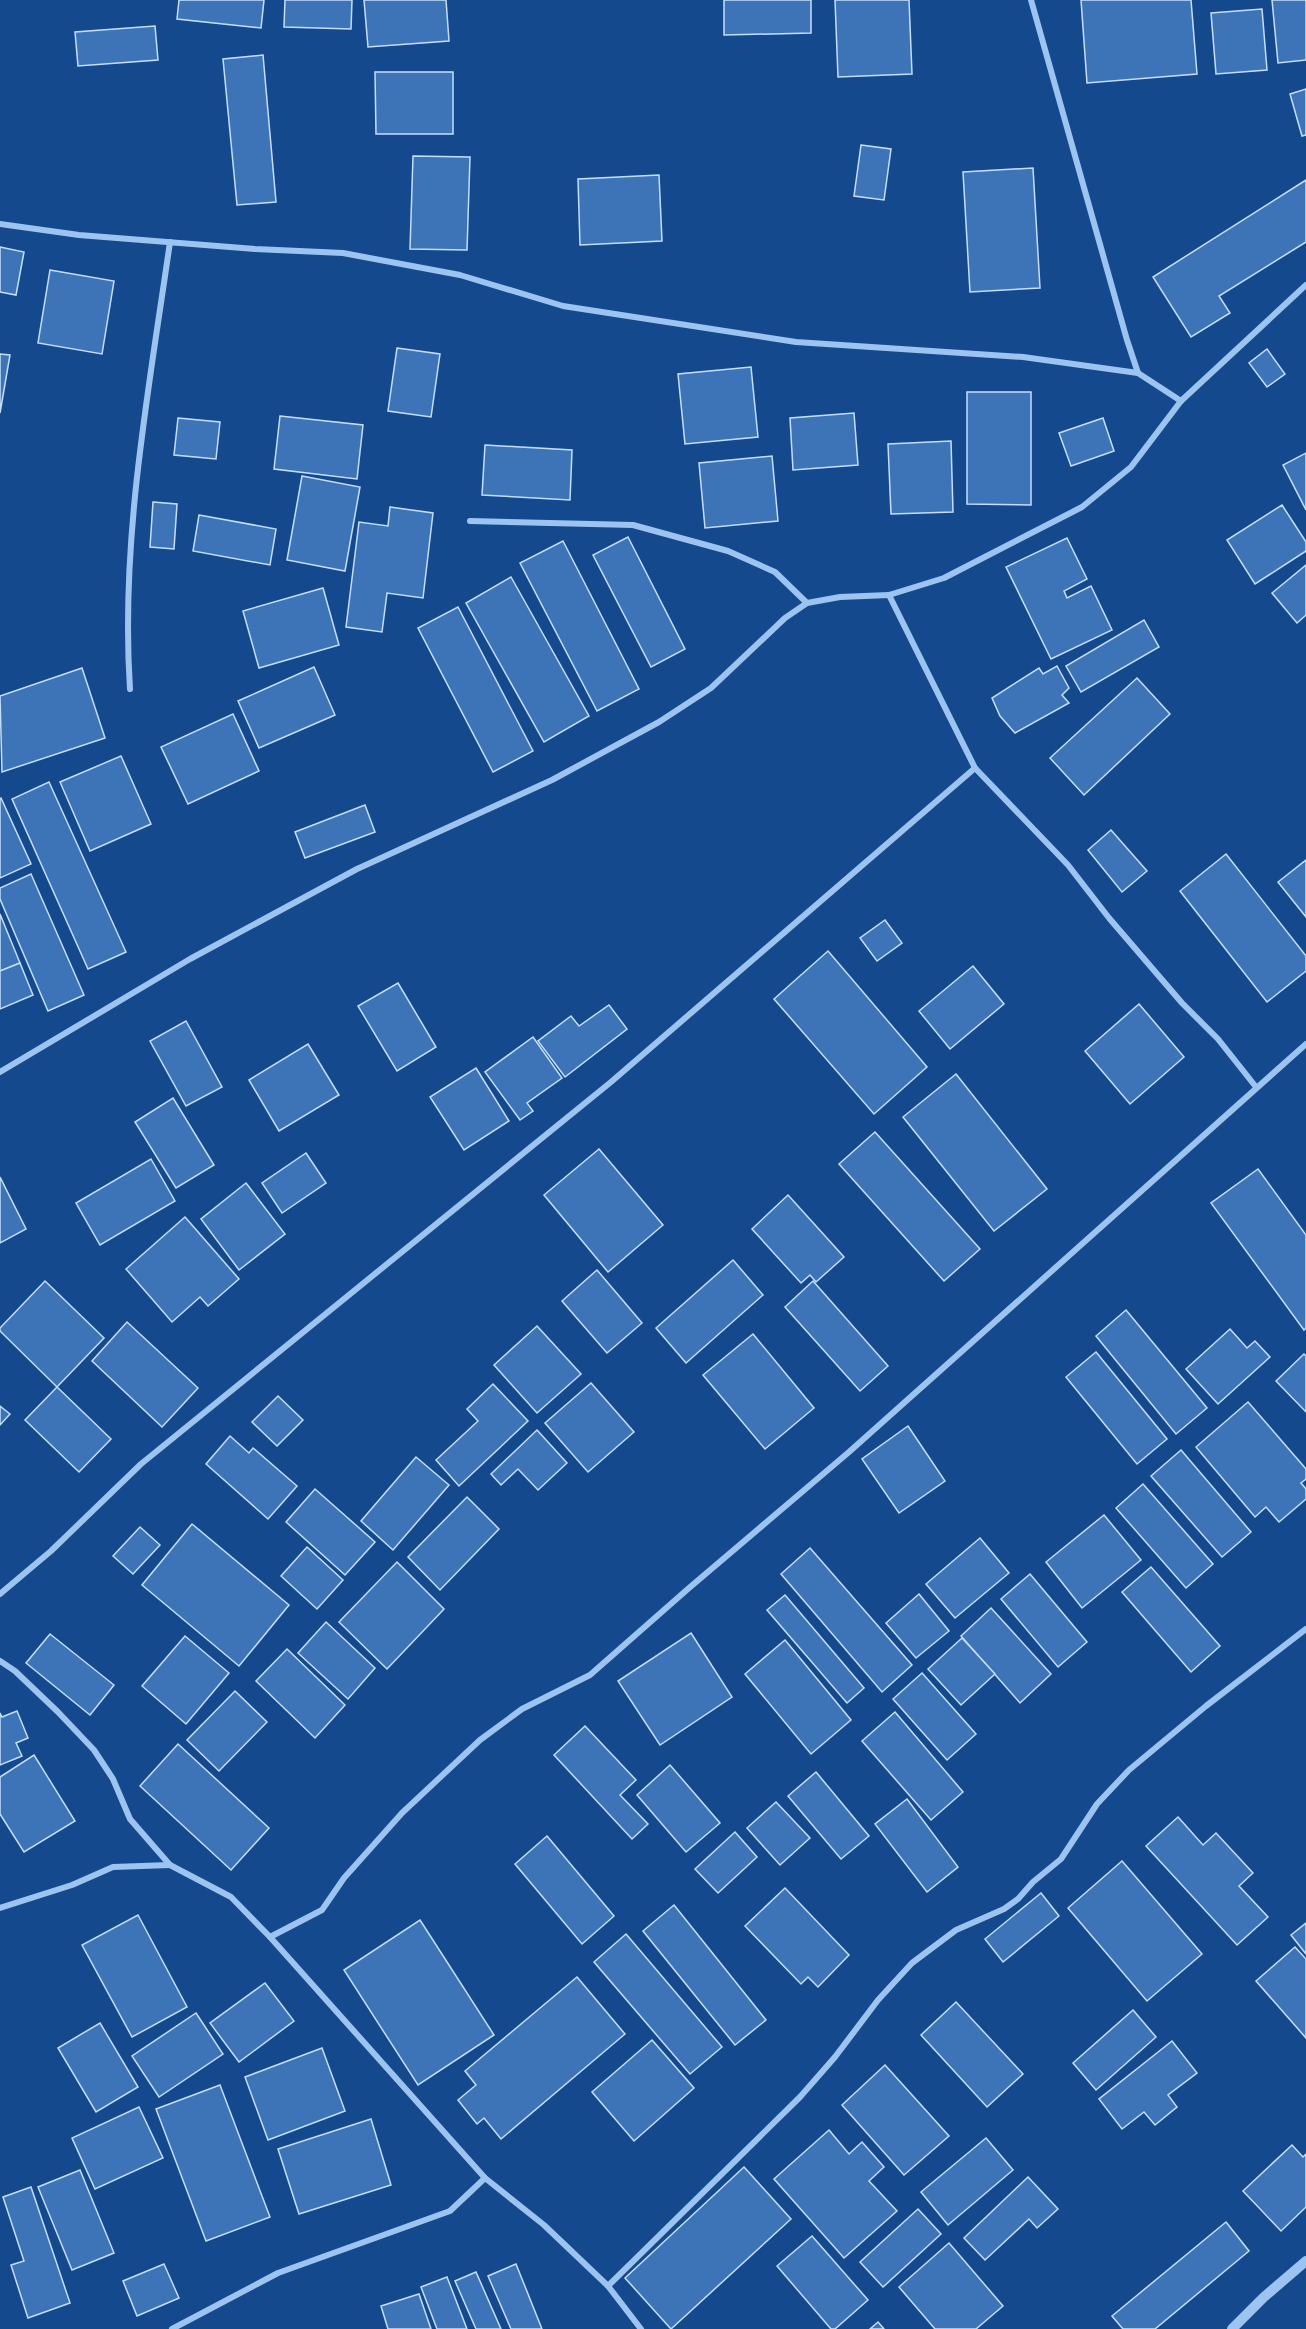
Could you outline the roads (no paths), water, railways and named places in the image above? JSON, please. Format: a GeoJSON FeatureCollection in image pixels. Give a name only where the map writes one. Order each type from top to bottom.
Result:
{"type":"FeatureCollection","features":[{"type":"Feature","properties":{"kind":"street"},"geometry":{"type":"LineString","coordinates":[[1031,0],[1126,340],[1138,373]]}},
{"type":"Feature","properties":{"kind":"street"},"geometry":{"type":"LineString","coordinates":[[0,224],[79,235],[343,253],[460,275],[563,306],[796,342],[1023,357],[1138,373],[1181,401]]}},
{"type":"Feature","properties":{"kind":"street"},"geometry":{"type":"LineString","coordinates":[[130,689],[127,652],[128,584],[150,382],[170,242]]}},
{"type":"Feature","properties":{"kind":"street"},"geometry":{"type":"LineString","coordinates":[[0,1072],[190,959],[346,875],[552,780],[660,722],[711,688],[785,618],[807,603],[840,597],[889,595],[944,578],[1082,507],[1131,467],[1181,401],[1306,285]]}},
{"type":"Feature","properties":{"kind":"street"},"geometry":{"type":"LineString","coordinates":[[470,521],[633,525],[728,551],[775,572],[807,603]]}},
{"type":"Feature","properties":{"kind":"street"},"geometry":{"type":"LineString","coordinates":[[889,595],[975,768],[1068,865],[1109,918],[1182,1003],[1218,1039],[1256,1087]]}},
{"type":"Feature","properties":{"kind":"street"},"geometry":{"type":"LineString","coordinates":[[0,1594],[51,1551],[141,1464],[611,1082],[975,768]]}},
{"type":"Feature","properties":{"kind":"street"},"geometry":{"type":"LineString","coordinates":[[270,1937],[322,1910],[344,1878],[402,1813],[480,1740],[522,1709],[590,1675],[688,1588],[849,1452],[1306,1044]]}},
{"type":"Feature","properties":{"kind":"street"},"geometry":{"type":"LineString","coordinates":[[608,2286],[800,2097],[835,2057],[878,2000],[912,1963],[956,1930],[1004,1909],[1018,1899],[1033,1882],[1061,1859],[1097,1804],[1129,1770],[1206,1706],[1306,1629]]}},
{"type":"Feature","properties":{"kind":"street"},"geometry":{"type":"LineString","coordinates":[[0,1661],[15,1671],[50,1703],[94,1750],[113,1779],[130,1819],[171,1865],[231,1897],[270,1937],[485,2178],[544,2225],[608,2286],[641,2329]]}},
{"type":"Feature","properties":{"kind":"street"},"geometry":{"type":"LineString","coordinates":[[0,1908],[61,1889],[113,1867],[171,1865]]}},
{"type":"Feature","properties":{"kind":"street"},"geometry":{"type":"LineString","coordinates":[[172,2329],[278,2273],[450,2211],[485,2178]]}},
{"type":"Feature","properties":{"kind":"street"},"geometry":{"type":"LineString","coordinates":[[1232,2329],[1264,2297],[1306,2261]]}}]}
